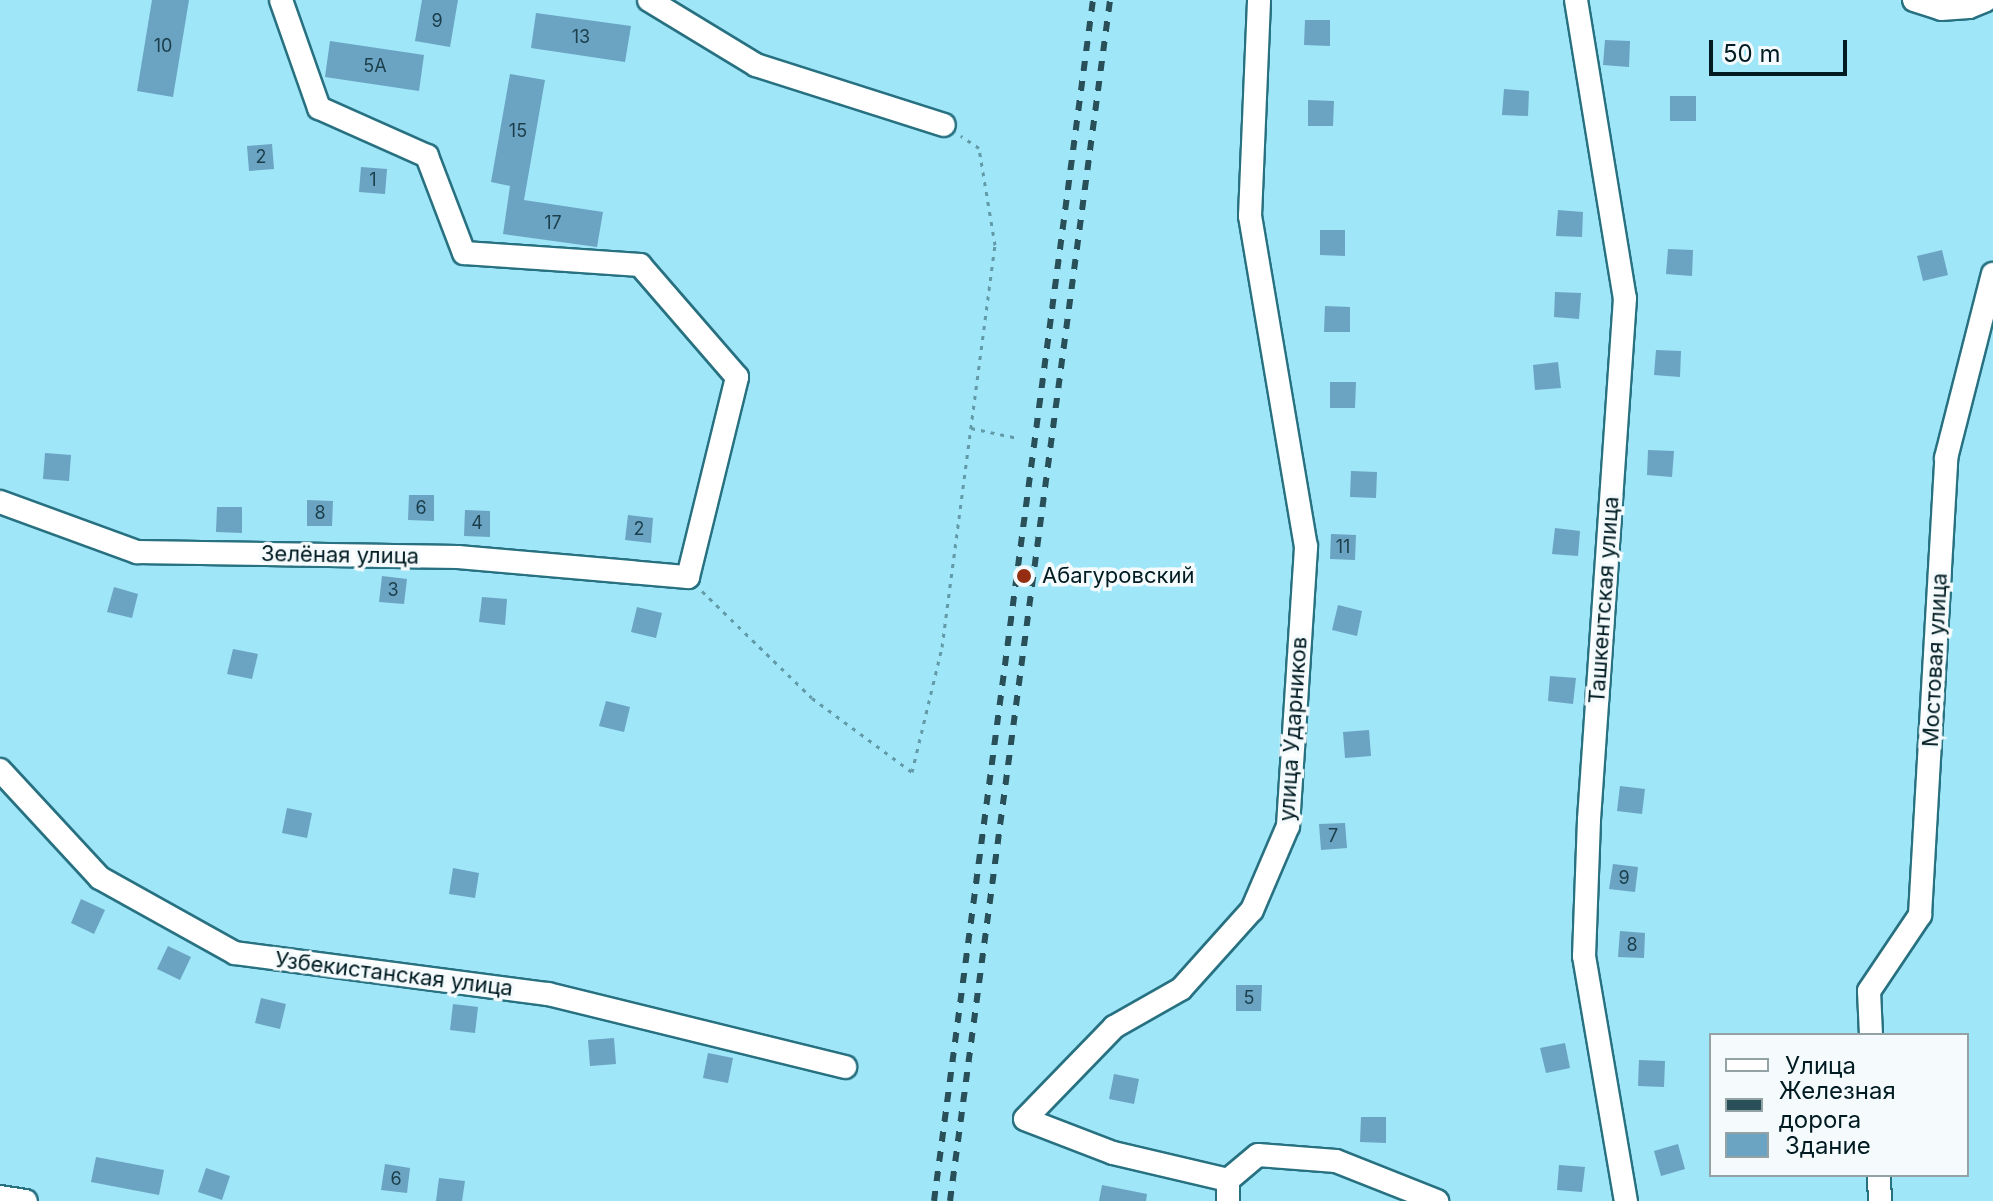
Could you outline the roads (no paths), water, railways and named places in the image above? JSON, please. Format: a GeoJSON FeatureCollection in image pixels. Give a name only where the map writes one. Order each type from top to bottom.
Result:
{"type":"FeatureCollection","features":[{"type":"Feature","properties":{"kind":"street","name":"Зелёная улица"},"geometry":{"type":"LineString","coordinates":[[0,502],[137,552],[458,557],[688,577],[737,377],[640,265],[464,253],[427,156],[319,108],[281,0]]}},
{"type":"Feature","properties":{"kind":"street"},"geometry":{"type":"LineString","coordinates":[[649,0],[676,7],[756,65],[944,125]]}},
{"type":"Feature","properties":{"kind":"street","name":"улица Ударников"},"geometry":{"type":"LineString","coordinates":[[1228,1191],[1113,1153],[1025,1119],[1114,1027],[1181,989],[1242,922],[1252,910],[1288,826],[1306,547],[1250,216],[1259,0]]}},
{"type":"Feature","properties":{"kind":"street","name":"Ташкентская улица"},"geometry":{"type":"LineString","coordinates":[[1576,0],[1625,298],[1589,820],[1584,956],[1626,1201]]}},
{"type":"Feature","properties":{"kind":"street"},"geometry":{"type":"LineString","coordinates":[[1914,0],[1941,9],[1969,7],[1986,0]]}},
{"type":"Feature","properties":{"kind":"street","name":"Мостовая улица"},"geometry":{"type":"LineString","coordinates":[[1871,1033],[1869,991],[1920,915],[1946,458],[1993,274]]}},
{"type":"Feature","properties":{"kind":"street","name":"Узбекистанская улица"},"geometry":{"type":"LineString","coordinates":[[0,770],[100,878],[235,953],[548,994],[845,1067]]}},
{"type":"Feature","properties":{"kind":"street"},"geometry":{"type":"LineString","coordinates":[[1228,1191],[1258,1155],[1336,1161],[1437,1201]]}},
{"type":"Feature","properties":{"kind":"street"},"geometry":{"type":"LineString","coordinates":[[1879,1177],[1880,1201]]}},
{"type":"Feature","properties":{"kind":"street"},"geometry":{"type":"LineString","coordinates":[[0,1197],[26,1201]]}},
{"type":"Feature","properties":{"kind":"railway"},"geometry":{"type":"LineString","coordinates":[[934,1201],[1093,0]]}},
{"type":"Feature","properties":{"kind":"railway"},"geometry":{"type":"LineString","coordinates":[[950,1201],[1110,0]]}},
{"type":"Feature","properties":{"kind":"place","name":"Абагуровский"},"geometry":{"type":"Point","coordinates":[1024,576]}}]}
